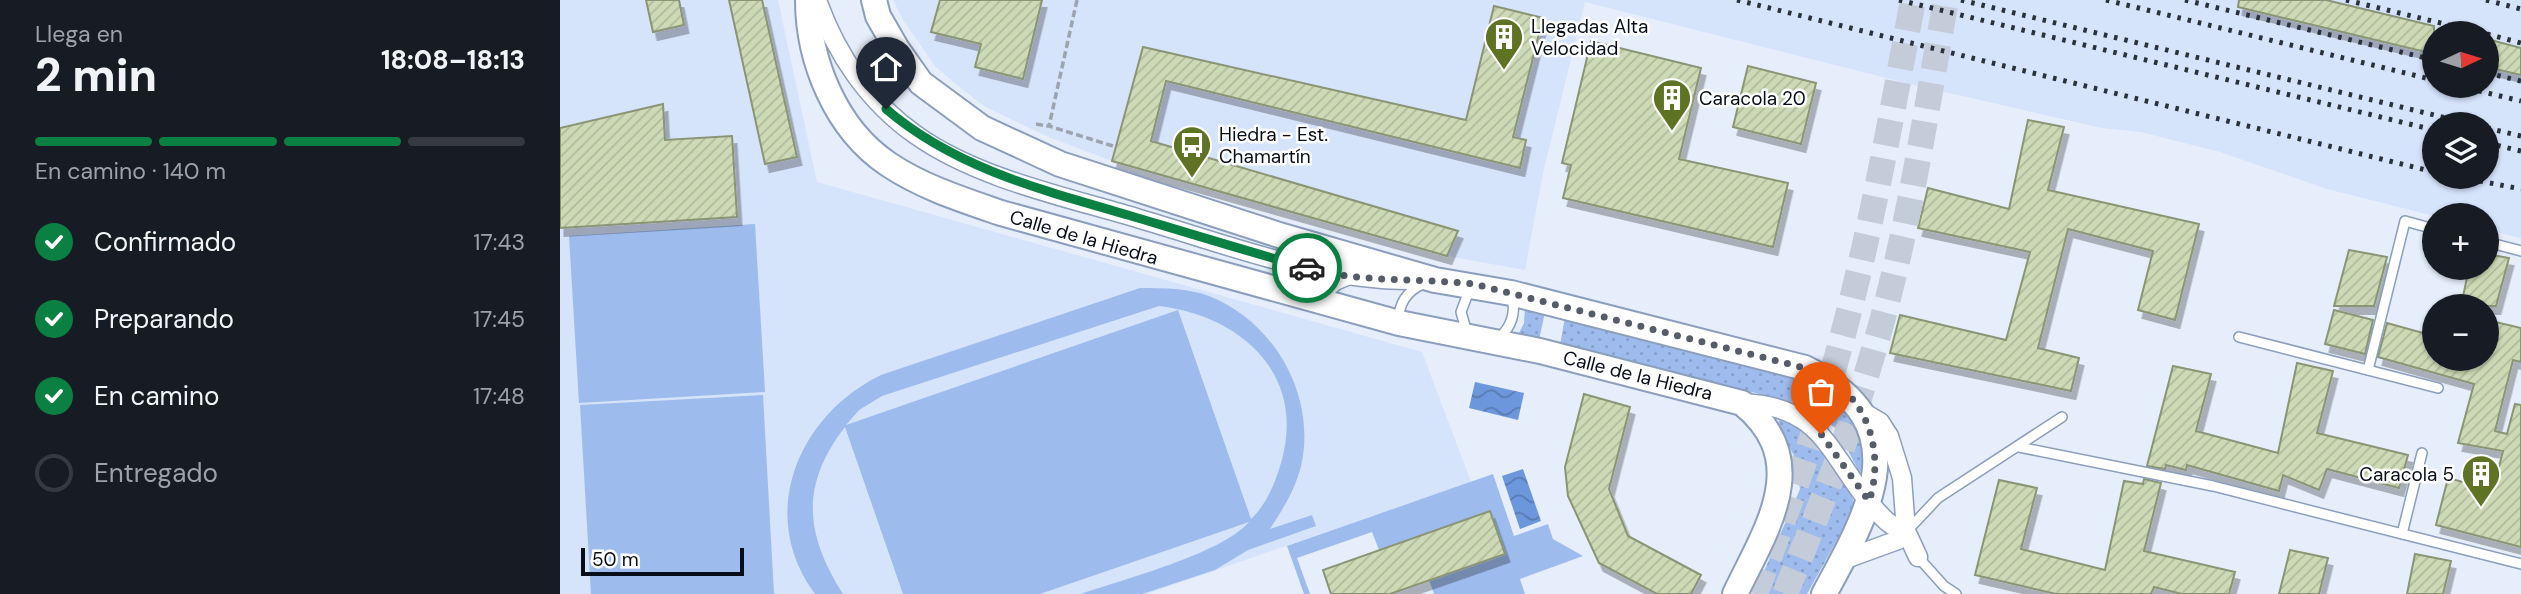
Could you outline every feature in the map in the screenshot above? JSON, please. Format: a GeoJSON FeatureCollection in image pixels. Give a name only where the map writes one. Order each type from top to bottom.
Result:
{"type":"FeatureCollection","features":[{"type":"Feature","properties":{"kind":"main road","name":"Calle de la Hiedra"},"geometry":{"type":"LineString","coordinates":[[808,0],[811,43],[830,94],[866,145],[887,163],[936,189],[1001,214],[1284,293],[1399,323],[1545,353],[1742,403]]}},
{"type":"Feature","properties":{"kind":"main road","name":"Calle de la Hiedra"},"geometry":{"type":"LineString","coordinates":[[874,0],[891,38],[921,83],[982,128],[1060,164],[1279,235],[1435,280],[1474,284],[1805,368],[1847,393],[1868,424],[1875,459],[1876,482],[1843,560],[1824,594]]}},
{"type":"Feature","properties":{"kind":"main road"},"geometry":{"type":"LineString","coordinates":[[1735,594],[1775,511],[1781,475],[1780,461],[1765,427],[1742,403]]}},
{"type":"Feature","properties":{"kind":"street","name":"Calle de la Hiedra"},"geometry":{"type":"LineString","coordinates":[[817,0],[850,69],[886,109],[916,135],[943,151],[1035,188],[1311,270],[1356,277],[1435,280]]}},
{"type":"Feature","properties":{"kind":"street","name":"Calle de la Hiedra"},"geometry":{"type":"LineString","coordinates":[[1742,403],[1784,410],[1807,420],[1836,454],[1869,501],[1891,525],[1906,531]]}},
{"type":"Feature","properties":{"kind":"street","name":"Calle de la Hiedra"},"geometry":{"type":"LineString","coordinates":[[1861,411],[1880,422],[1889,436],[1902,478],[1906,531],[1918,557]]}},
{"type":"Feature","properties":{"kind":"street"},"geometry":{"type":"LineString","coordinates":[[1843,560],[1898,540],[1906,531]]}},
{"type":"Feature","properties":{"kind":"lane"},"geometry":{"type":"LineString","coordinates":[[2368,370],[2405,221],[2422,226]]}},
{"type":"Feature","properties":{"kind":"lane"},"geometry":{"type":"LineString","coordinates":[[2499,245],[2521,251]]}},
{"type":"Feature","properties":{"kind":"lane"},"geometry":{"type":"LineString","coordinates":[[1319,302],[1329,291],[1356,277]]}},
{"type":"Feature","properties":{"kind":"lane"},"geometry":{"type":"LineString","coordinates":[[1399,323],[1398,312],[1404,299],[1415,287],[1435,280]]}},
{"type":"Feature","properties":{"kind":"lane"},"geometry":{"type":"LineString","coordinates":[[1474,284],[1467,291],[1461,312],[1464,330],[1481,340],[1507,329],[1513,316],[1511,293]]}},
{"type":"Feature","properties":{"kind":"lane"},"geometry":{"type":"LineString","coordinates":[[2239,337],[2438,388]]}},
{"type":"Feature","properties":{"kind":"lane"},"geometry":{"type":"LineString","coordinates":[[1906,531],[1938,498],[2062,417]]}},
{"type":"Feature","properties":{"kind":"lane"},"geometry":{"type":"LineString","coordinates":[[2019,447],[2213,486],[2521,564]]}},
{"type":"Feature","properties":{"kind":"lane"},"geometry":{"type":"LineString","coordinates":[[2402,534],[2422,453]]}},
{"type":"Feature","properties":{"kind":"lane"},"geometry":{"type":"LineString","coordinates":[[1918,557],[1944,586],[1956,594]]}},
{"type":"Feature","properties":{"kind":"path"},"geometry":{"type":"LineString","coordinates":[[1049,126],[1077,0]]}},
{"type":"Feature","properties":{"kind":"path"},"geometry":{"type":"LineString","coordinates":[[1037,124],[1116,147]]}},
{"type":"Feature","properties":{"kind":"shaded area"},"geometry":{"type":"Polygon","coordinates":[[[560,0],[778,0],[817,182],[1422,352],[1471,482],[1147,594],[560,594],[560,0]]]}},
{"type":"Feature","properties":{"kind":"shaded area"},"geometry":{"type":"Polygon","coordinates":[[[893,0],[2521,0],[2521,238],[2499,233],[2499,203],[2422,203],[2422,213],[2327,189],[2220,152],[2141,132],[2102,128],[1906,83],[1585,2],[1543,173],[1525,270],[1447,256],[1112,161],[1046,136],[984,106],[935,66],[903,20],[893,0]]]}},
{"type":"Feature","properties":{"kind":"shaded area"},"geometry":{"type":"Polygon","coordinates":[[[755,224],[765,392],[579,403],[569,236],[755,224]]]}},
{"type":"Feature","properties":{"kind":"shaded area"},"geometry":{"type":"Polygon","coordinates":[[[1140,288],[1167,288],[1201,293],[1233,308],[1253,324],[1271,343],[1286,365],[1303,414],[1304,440],[1301,466],[1292,491],[1270,529],[1312,515],[1316,526],[1248,550],[1215,570],[1142,594],[1081,594],[1195,555],[1236,534],[1249,522],[1040,594],[903,594],[845,427],[830,448],[820,469],[813,510],[821,551],[843,594],[815,594],[797,564],[789,532],[788,501],[795,470],[808,441],[827,415],[852,393],[881,375],[1140,288]],[[1159,306],[882,396],[859,410],[846,425],[1178,310],[1251,519],[1270,493],[1281,463],[1287,431],[1284,402],[1275,377],[1260,355],[1240,337],[1216,322],[1189,312],[1159,306]]]}},
{"type":"Feature","properties":{"kind":"shaded area"},"geometry":{"type":"Polygon","coordinates":[[[1525,308],[1545,312],[1539,340],[1518,335],[1524,323],[1525,308]]]}},
{"type":"Feature","properties":{"kind":"shaded area"},"geometry":{"type":"Polygon","coordinates":[[[1565,317],[1801,376],[1839,401],[1858,435],[1865,469],[1859,472],[1837,429],[1800,404],[1560,345],[1565,317]]]}},
{"type":"Feature","properties":{"kind":"shaded area"},"geometry":{"type":"Polygon","coordinates":[[[763,395],[774,594],[591,594],[580,405],[763,395]]]}},
{"type":"Feature","properties":{"kind":"shaded area"},"geometry":{"type":"Polygon","coordinates":[[[1783,419],[1807,435],[1829,456],[1846,481],[1855,508],[1807,594],[1754,594],[1800,489],[1794,456],[1778,425],[1779,420],[1783,419]]]}},
{"type":"Feature","properties":{"kind":"shaded area"},"geometry":{"type":"Polygon","coordinates":[[[1493,474],[1514,536],[1548,524],[1553,539],[1583,556],[1520,579],[1525,594],[1434,594],[1429,580],[1505,554],[1489,511],[1379,550],[1372,532],[1297,558],[1310,594],[1304,594],[1287,546],[1493,474]]]}},
{"type":"Feature","properties":{"kind":"water"},"geometry":{"type":"Polygon","coordinates":[[[1475,382],[1524,393],[1518,420],[1469,408],[1475,382]]]}},
{"type":"Feature","properties":{"kind":"water"},"geometry":{"type":"Polygon","coordinates":[[[1523,469],[1541,521],[1520,529],[1502,476],[1523,469]]]}},
{"type":"Feature","properties":{"kind":"building"},"geometry":{"type":"Polygon","coordinates":[[[646,0],[679,0],[684,25],[653,32],[646,0]]]}},
{"type":"Feature","properties":{"kind":"building"},"geometry":{"type":"Polygon","coordinates":[[[729,0],[762,0],[797,157],[765,164],[729,0]]]}},
{"type":"Feature","properties":{"kind":"building"},"geometry":{"type":"Polygon","coordinates":[[[940,0],[1042,0],[1023,79],[975,67],[981,44],[931,32],[940,0]]]}},
{"type":"Feature","properties":{"kind":"building"},"geometry":{"type":"Polygon","coordinates":[[[2239,0],[2326,0],[2422,23],[2422,51],[2238,7],[2239,0]]]}},
{"type":"Feature","properties":{"kind":"building"},"geometry":{"type":"Polygon","coordinates":[[[1494,6],[1543,18],[1513,137],[1526,140],[1520,168],[1166,81],[1151,141],[1458,231],[1447,256],[1112,161],[1143,47],[1466,120],[1494,6]]]}},
{"type":"Feature","properties":{"kind":"building"},"geometry":{"type":"Polygon","coordinates":[[[1591,41],[1701,68],[1679,159],[1788,183],[1773,247],[1563,198],[1571,165],[1562,163],[1591,41]]]}},
{"type":"Feature","properties":{"kind":"building"},"geometry":{"type":"Polygon","coordinates":[[[2499,42],[2521,48],[2521,75],[2499,70],[2499,42]]]}},
{"type":"Feature","properties":{"kind":"building"},"geometry":{"type":"Polygon","coordinates":[[[1748,66],[1816,83],[1801,144],[1733,127],[1748,66]]]}},
{"type":"Feature","properties":{"kind":"building"},"geometry":{"type":"Polygon","coordinates":[[[663,104],[665,140],[732,136],[737,217],[560,228],[560,128],[663,104]]]}},
{"type":"Feature","properties":{"kind":"building"},"geometry":{"type":"Polygon","coordinates":[[[2028,120],[2064,127],[2048,190],[2199,224],[2175,320],[2138,310],[2153,251],[2068,229],[2038,348],[2079,358],[2071,391],[1890,353],[1900,315],[2006,340],[2030,252],[1918,228],[1928,188],[2009,209],[2028,120]]]}},
{"type":"Feature","properties":{"kind":"building"},"geometry":{"type":"Polygon","coordinates":[[[2349,250],[2387,257],[2374,306],[2334,306],[2349,250]]]}},
{"type":"Feature","properties":{"kind":"building"},"geometry":{"type":"Polygon","coordinates":[[[2499,256],[2509,258],[2499,295],[2464,294],[2466,280],[2499,280],[2499,256]]]}},
{"type":"Feature","properties":{"kind":"building"},"geometry":{"type":"Polygon","coordinates":[[[2334,310],[2373,320],[2365,354],[2325,344],[2334,310]]]}},
{"type":"Feature","properties":{"kind":"building"},"geometry":{"type":"Polygon","coordinates":[[[2387,323],[2422,333],[2422,369],[2378,357],[2387,323]]]}},
{"type":"Feature","properties":{"kind":"building"},"geometry":{"type":"Polygon","coordinates":[[[2499,323],[2521,328],[2521,362],[2513,360],[2495,431],[2507,434],[2515,404],[2521,405],[2521,547],[2436,525],[2448,478],[2493,490],[2503,451],[2458,443],[2474,384],[2428,371],[2499,371],[2499,323]]]}},
{"type":"Feature","properties":{"kind":"building"},"geometry":{"type":"Polygon","coordinates":[[[2297,363],[2333,371],[2317,433],[2408,455],[2399,488],[2327,469],[2319,490],[2283,475],[2279,491],[2187,465],[2186,470],[2166,465],[2165,469],[2147,466],[2173,366],[2211,374],[2196,431],[2278,453],[2297,363]]]}},
{"type":"Feature","properties":{"kind":"building"},"geometry":{"type":"Polygon","coordinates":[[[1584,394],[1630,407],[1609,489],[1628,536],[1701,575],[1691,594],[1657,594],[1599,563],[1568,496],[1565,467],[1584,394]]]}},
{"type":"Feature","properties":{"kind":"building"},"geometry":{"type":"Polygon","coordinates":[[[2144,479],[2161,483],[2144,551],[2235,572],[2229,594],[2182,594],[2154,587],[2151,594],[2056,594],[1975,575],[1999,480],[2037,488],[2021,549],[2105,570],[2124,481],[2143,484],[2144,479]]]}},
{"type":"Feature","properties":{"kind":"building"},"geometry":{"type":"Polygon","coordinates":[[[1490,511],[1505,554],[1390,594],[1331,594],[1323,570],[1490,511]]]}},
{"type":"Feature","properties":{"kind":"building"},"geometry":{"type":"Polygon","coordinates":[[[2290,550],[2328,558],[2319,594],[2279,594],[2290,550]]]}},
{"type":"Feature","properties":{"kind":"building"},"geometry":{"type":"Polygon","coordinates":[[[2415,554],[2451,561],[2443,594],[2407,594],[2415,554]]]}},
{"type":"Feature","properties":{"kind":"tunnel"},"geometry":{"type":"LineString","coordinates":[[1755,594],[1810,444],[1850,309],[1870,222],[1913,0]]}},
{"type":"Feature","properties":{"kind":"tunnel"},"geometry":{"type":"LineString","coordinates":[[1785,594],[1844,442],[1886,306],[1915,176],[1946,0]]}},
{"type":"Feature","properties":{"kind":"railway"},"geometry":{"type":"LineString","coordinates":[[1737,0],[2422,169]]}},
{"type":"Feature","properties":{"kind":"railway"},"geometry":{"type":"LineString","coordinates":[[1899,0],[2422,127]]}},
{"type":"Feature","properties":{"kind":"railway"},"geometry":{"type":"LineString","coordinates":[[1961,0],[2422,112]]}},
{"type":"Feature","properties":{"kind":"railway"},"geometry":{"type":"LineString","coordinates":[[2106,0],[2422,77]]}},
{"type":"Feature","properties":{"kind":"railway"},"geometry":{"type":"LineString","coordinates":[[2185,0],[2422,57]]}},
{"type":"Feature","properties":{"kind":"railway"},"geometry":{"type":"LineString","coordinates":[[2346,0],[2433,21]]}},
{"type":"Feature","properties":{"kind":"railway"},"geometry":{"type":"LineString","coordinates":[[2486,0],[2521,9]]}},
{"type":"Feature","properties":{"kind":"railway"},"geometry":{"type":"LineString","coordinates":[[2499,37],[2521,43]]}},
{"type":"Feature","properties":{"kind":"railway"},"geometry":{"type":"LineString","coordinates":[[2499,76],[2521,81]]}},
{"type":"Feature","properties":{"kind":"railway"},"geometry":{"type":"LineString","coordinates":[[2499,96],[2521,101]]}},
{"type":"Feature","properties":{"kind":"railway"},"geometry":{"type":"LineString","coordinates":[[2499,131],[2521,136]]}},
{"type":"Feature","properties":{"kind":"railway"},"geometry":{"type":"LineString","coordinates":[[2499,146],[2521,151]]}},
{"type":"Feature","properties":{"kind":"railway"},"geometry":{"type":"LineString","coordinates":[[2499,185],[2521,189]]}},
{"type":"Feature","properties":{"kind":"way so far"},"geometry":{"type":"LineString","coordinates":[[1307,268],[1335,275],[1474,284],[1805,368],[1827,378],[1847,393],[1868,424],[1876,471],[1876,482],[1869,501],[1821,434]]}},
{"type":"Feature","properties":{"kind":"place","name":"Llegadas Alta Velocidad"},"geometry":{"type":"Point","coordinates":[1504,71]}},
{"type":"Feature","properties":{"kind":"place","name":"Caracola 20"},"geometry":{"type":"Point","coordinates":[1672,132]}},
{"type":"Feature","properties":{"kind":"place","name":"Hiedra - Est. Chamartín"},"geometry":{"type":"Point","coordinates":[1192,179]}},
{"type":"Feature","properties":{"kind":"place","name":"Caracola 5"},"geometry":{"type":"Point","coordinates":[2481,508]}},
{"type":"Feature","properties":{"kind":"route"},"geometry":{"type":"LineString","coordinates":[[886,109],[916,135],[943,151],[1010,179],[1307,268]]}}]}
